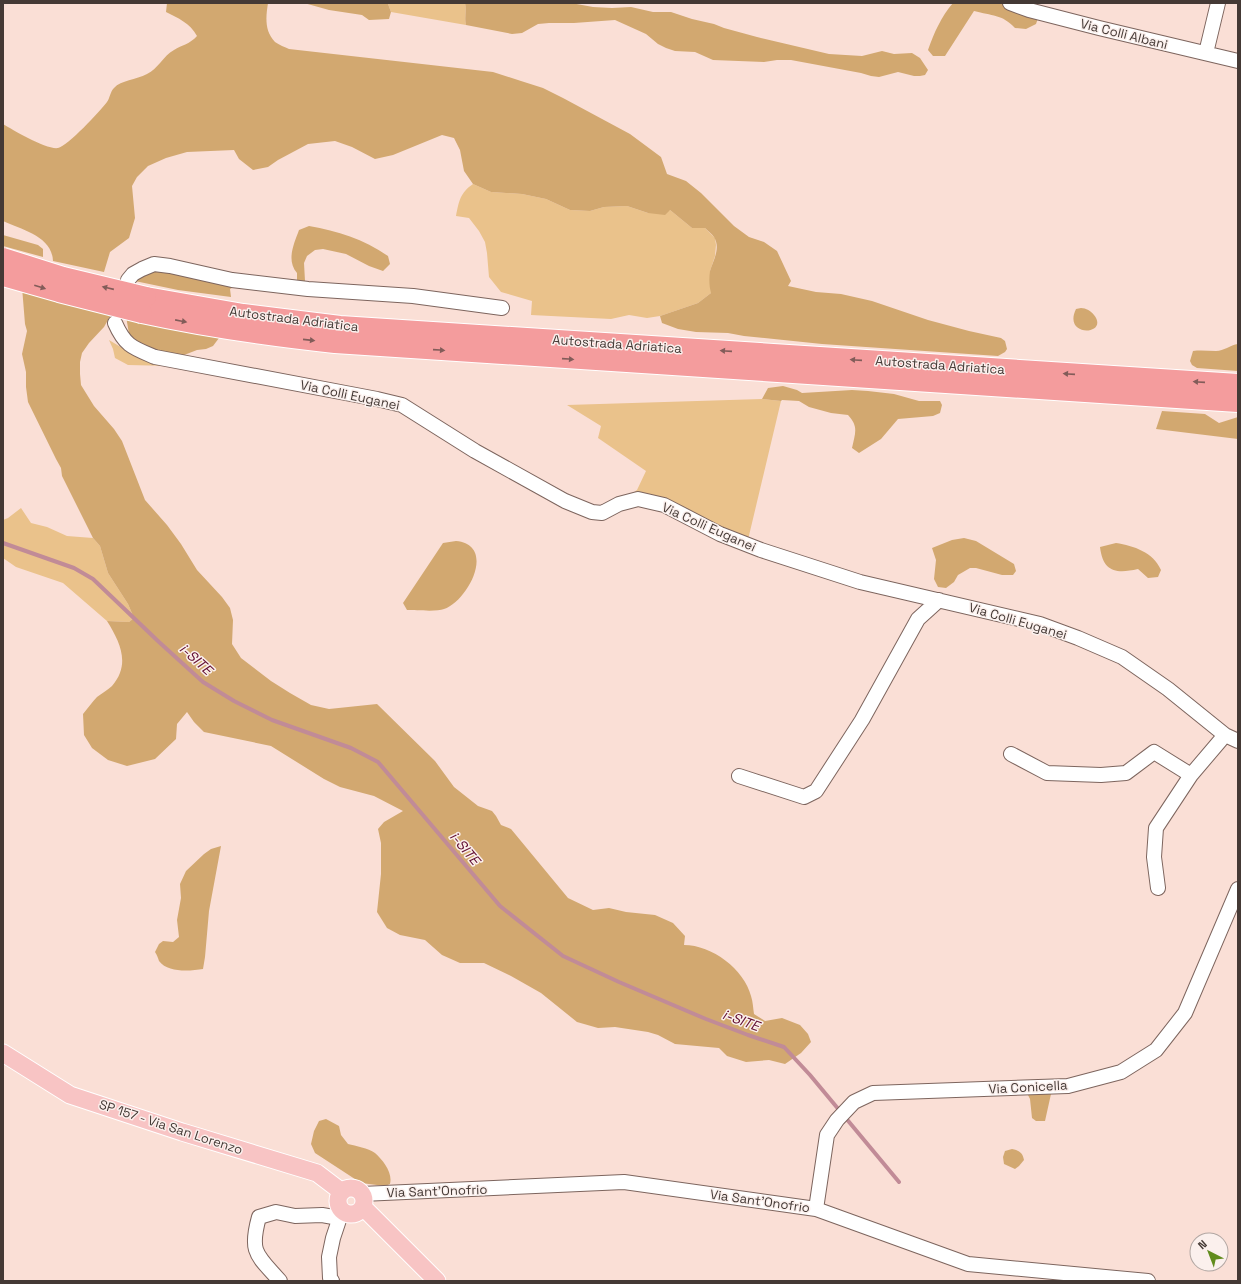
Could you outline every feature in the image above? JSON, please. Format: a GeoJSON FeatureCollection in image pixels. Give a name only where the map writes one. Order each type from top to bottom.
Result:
{"type":"FeatureCollection","features":[{"type":"Feature","properties":{"kind":"highway","name":"Autostrada Adriatica"},"geometry":{"type":"LineString","coordinates":[[3,258],[63,277],[195,324],[236,331],[335,343],[1238,402]]}},
{"type":"Feature","properties":{"kind":"highway","name":"Autostrada Adriatica"},"geometry":{"type":"LineString","coordinates":[[3,276],[59,292],[144,305],[243,314],[340,326],[1238,384]]}},
{"type":"Feature","properties":{"kind":"main road","name":"SP 157 - Via San Lorenzo"},"geometry":{"type":"LineString","coordinates":[[3,1053],[70,1095],[182,1132],[317,1173],[342,1192]]}},
{"type":"Feature","properties":{"kind":"main road"},"geometry":{"type":"LineString","coordinates":[[363,1201],[360,1211],[353,1215],[345,1213],[340,1215],[338,1199],[342,1192],[350,1188],[359,1191],[363,1201],[437,1281]]}},
{"type":"Feature","properties":{"kind":"street","name":"Via Colli Albani"},"geometry":{"type":"LineString","coordinates":[[1010,3],[1041,8],[1238,61]]}},
{"type":"Feature","properties":{"kind":"street"},"geometry":{"type":"LineString","coordinates":[[1206,53],[1218,3]]}},
{"type":"Feature","properties":{"kind":"street"},"geometry":{"type":"LineString","coordinates":[[128,280],[133,274],[154,264],[170,266],[232,280],[308,289],[413,296],[502,308]]}},
{"type":"Feature","properties":{"kind":"street","name":"Via Colli Euganei"},"geometry":{"type":"LineString","coordinates":[[115,323],[120,335],[125,341],[135,349],[155,357],[377,398],[402,405],[482,455],[565,501],[592,512],[602,513],[619,504],[638,499],[664,505],[720,534],[761,550],[860,582],[1040,624],[1078,638],[1122,657],[1168,689],[1225,735],[1238,741]]}},
{"type":"Feature","properties":{"kind":"street"},"geometry":{"type":"LineString","coordinates":[[739,776],[804,797],[816,791],[862,720],[918,619],[939,600]]}},
{"type":"Feature","properties":{"kind":"street"},"geometry":{"type":"LineString","coordinates":[[1158,888],[1154,857],[1156,828],[1191,775],[1225,735]]}},
{"type":"Feature","properties":{"kind":"street"},"geometry":{"type":"LineString","coordinates":[[1011,754],[1047,773],[1100,775],[1126,774],[1154,752],[1191,775]]}},
{"type":"Feature","properties":{"kind":"street","name":"Via Conicella"},"geometry":{"type":"LineString","coordinates":[[816,1209],[827,1135],[836,1120],[854,1102],[858,1100],[873,1093],[1068,1086],[1121,1072],[1156,1050],[1185,1013],[1238,890]]}},
{"type":"Feature","properties":{"kind":"street","name":"Via Sant'Onofrio"},"geometry":{"type":"LineString","coordinates":[[363,1201],[624,1182],[816,1209],[968,1264],[1148,1281]]}},
{"type":"Feature","properties":{"kind":"street"},"geometry":{"type":"LineString","coordinates":[[280,1281],[256,1253],[254,1235],[258,1217],[276,1212],[295,1216],[340,1215],[329,1257],[330,1278],[332,1281]]}},
{"type":"Feature","properties":{"kind":"shaded area"},"geometry":{"type":"Polygon","coordinates":[[[167,3],[268,3],[266,18],[267,28],[271,38],[275,42],[289,49],[493,72],[543,88],[630,134],[661,157],[667,174],[686,181],[701,193],[734,226],[749,237],[764,242],[777,251],[791,281],[788,286],[816,292],[841,294],[872,301],[928,320],[1001,338],[1005,341],[1007,349],[998,356],[822,344],[728,333],[696,332],[678,329],[662,323],[660,316],[698,303],[711,293],[710,271],[717,246],[714,237],[705,228],[692,228],[670,210],[665,215],[648,213],[627,206],[604,207],[590,211],[570,210],[546,199],[522,194],[491,192],[473,184],[464,171],[460,150],[454,138],[442,135],[393,155],[375,159],[352,147],[335,141],[308,144],[268,167],[253,170],[239,159],[234,150],[187,152],[166,158],[148,166],[137,177],[132,186],[135,218],[129,238],[110,252],[104,272],[53,261],[51,252],[42,240],[27,231],[3,221],[3,124],[46,146],[58,148],[63,146],[84,128],[98,113],[107,102],[117,85],[151,72],[170,53],[189,43],[197,36],[187,24],[166,12],[167,3]]]}},
{"type":"Feature","properties":{"kind":"shaded area"},"geometry":{"type":"Polygon","coordinates":[[[304,3],[389,3],[391,12],[389,19],[369,20],[362,15],[329,10],[304,3]]]}},
{"type":"Feature","properties":{"kind":"shaded area"},"geometry":{"type":"Polygon","coordinates":[[[389,3],[465,3],[466,25],[391,12],[389,3]]]}},
{"type":"Feature","properties":{"kind":"shaded area"},"geometry":{"type":"Polygon","coordinates":[[[465,3],[571,3],[593,7],[631,7],[653,12],[671,12],[757,37],[829,54],[862,56],[882,51],[894,54],[912,53],[920,58],[928,70],[925,75],[920,76],[898,72],[879,77],[791,60],[764,62],[713,60],[695,52],[675,51],[666,48],[658,44],[646,34],[615,20],[538,24],[522,33],[512,34],[466,25],[465,3]]]}},
{"type":"Feature","properties":{"kind":"shaded area"},"geometry":{"type":"Polygon","coordinates":[[[953,3],[1027,3],[1039,15],[1036,24],[1026,29],[1015,28],[1006,20],[974,11],[945,56],[933,56],[928,50],[930,44],[941,20],[953,3]]]}},
{"type":"Feature","properties":{"kind":"shaded area"},"geometry":{"type":"Polygon","coordinates":[[[473,184],[491,192],[522,194],[546,199],[570,210],[590,211],[604,207],[627,206],[648,213],[670,210],[692,228],[705,228],[715,238],[715,256],[710,271],[711,293],[698,303],[660,316],[647,318],[629,315],[611,319],[531,315],[532,301],[501,292],[489,277],[485,242],[469,218],[456,216],[463,194],[473,184]]]}},
{"type":"Feature","properties":{"kind":"shaded area"},"geometry":{"type":"Polygon","coordinates":[[[309,226],[330,230],[360,240],[388,256],[390,264],[383,271],[369,266],[346,254],[323,249],[315,250],[307,256],[304,263],[305,281],[297,281],[297,273],[292,263],[292,252],[299,230],[309,226]]]}},
{"type":"Feature","properties":{"kind":"shaded area"},"geometry":{"type":"Polygon","coordinates":[[[3,235],[38,245],[43,249],[43,257],[3,246],[3,235]]]}},
{"type":"Feature","properties":{"kind":"shaded area"},"geometry":{"type":"Polygon","coordinates":[[[156,267],[237,285],[230,289],[231,297],[178,290],[130,280],[156,267]]]}},
{"type":"Feature","properties":{"kind":"shaded area"},"geometry":{"type":"Polygon","coordinates":[[[22,287],[113,311],[104,327],[82,353],[80,362],[81,385],[94,406],[114,429],[122,441],[145,500],[167,525],[197,570],[230,608],[233,620],[232,644],[241,658],[271,681],[311,705],[329,709],[377,704],[435,761],[454,787],[478,806],[492,811],[501,825],[511,829],[568,898],[593,910],[609,908],[626,912],[655,915],[673,923],[685,936],[684,945],[695,946],[716,954],[734,968],[742,977],[747,986],[752,998],[754,1014],[765,1021],[782,1018],[800,1025],[808,1034],[811,1042],[801,1053],[785,1064],[769,1060],[746,1062],[727,1056],[719,1048],[675,1044],[658,1035],[648,1032],[615,1027],[598,1028],[577,1022],[541,993],[511,976],[484,963],[460,963],[442,955],[425,940],[400,935],[387,928],[377,912],[381,874],[381,843],[378,829],[384,822],[403,811],[374,796],[340,787],[324,779],[271,746],[204,732],[187,712],[177,724],[176,739],[155,759],[127,766],[108,760],[92,748],[84,735],[83,714],[97,697],[112,686],[118,678],[121,670],[122,653],[116,637],[107,621],[129,622],[134,618],[128,604],[108,573],[100,546],[93,538],[62,476],[61,468],[28,402],[26,372],[22,354],[27,331],[22,287]]]}},
{"type":"Feature","properties":{"kind":"shaded area"},"geometry":{"type":"Polygon","coordinates":[[[1081,308],[1088,310],[1094,315],[1097,322],[1096,327],[1092,330],[1080,329],[1075,325],[1073,318],[1076,309],[1081,308]]]}},
{"type":"Feature","properties":{"kind":"shaded area"},"geometry":{"type":"Polygon","coordinates":[[[126,316],[173,329],[219,338],[213,346],[206,349],[197,350],[179,357],[169,356],[134,341],[129,334],[126,316]]]}},
{"type":"Feature","properties":{"kind":"shaded area"},"geometry":{"type":"Polygon","coordinates":[[[109,340],[134,355],[171,366],[128,365],[115,358],[109,340]]]}},
{"type":"Feature","properties":{"kind":"shaded area"},"geometry":{"type":"Polygon","coordinates":[[[1238,344],[1238,371],[1197,368],[1192,365],[1190,361],[1193,351],[1219,351],[1238,344]]]}},
{"type":"Feature","properties":{"kind":"shaded area"},"geometry":{"type":"Polygon","coordinates":[[[783,386],[802,393],[852,390],[894,394],[919,401],[940,401],[942,405],[940,413],[933,416],[898,419],[881,439],[859,453],[852,448],[855,427],[848,415],[831,413],[809,407],[799,401],[762,399],[768,388],[783,386]]]}},
{"type":"Feature","properties":{"kind":"shaded area"},"geometry":{"type":"Polygon","coordinates":[[[762,399],[781,401],[747,544],[663,498],[647,494],[630,495],[637,490],[646,471],[598,438],[601,426],[567,405],[762,399]]]}},
{"type":"Feature","properties":{"kind":"shaded area"},"geometry":{"type":"Polygon","coordinates":[[[1162,411],[1205,414],[1219,423],[1238,417],[1238,439],[1156,429],[1162,411]]]}},
{"type":"Feature","properties":{"kind":"shaded area"},"geometry":{"type":"Polygon","coordinates":[[[21,508],[31,523],[47,527],[67,536],[93,538],[100,546],[108,573],[128,604],[134,618],[129,622],[107,621],[63,583],[16,567],[3,558],[3,520],[21,508]]]}},
{"type":"Feature","properties":{"kind":"shaded area"},"geometry":{"type":"Polygon","coordinates":[[[964,538],[976,541],[1014,564],[1016,571],[1013,575],[1002,575],[976,568],[970,568],[958,575],[954,582],[946,588],[938,587],[934,579],[936,560],[932,548],[952,540],[964,538]]]}},
{"type":"Feature","properties":{"kind":"shaded area"},"geometry":{"type":"Polygon","coordinates":[[[456,541],[468,545],[475,552],[477,562],[474,574],[462,596],[453,604],[441,610],[407,610],[403,603],[443,543],[456,541]]]}},
{"type":"Feature","properties":{"kind":"shaded area"},"geometry":{"type":"Polygon","coordinates":[[[1116,543],[1136,548],[1148,554],[1158,564],[1161,570],[1158,577],[1148,578],[1138,569],[1130,571],[1117,571],[1108,566],[1104,562],[1100,547],[1116,543]]]}},
{"type":"Feature","properties":{"kind":"shaded area"},"geometry":{"type":"Polygon","coordinates":[[[221,846],[209,911],[203,969],[186,971],[168,968],[159,961],[155,952],[159,944],[163,941],[173,942],[179,937],[177,920],[181,898],[180,884],[186,871],[204,854],[211,849],[221,846]]]}},
{"type":"Feature","properties":{"kind":"shaded area"},"geometry":{"type":"Polygon","coordinates":[[[1027,1093],[1051,1094],[1045,1121],[1036,1121],[1032,1118],[1030,1099],[1027,1093]]]}},
{"type":"Feature","properties":{"kind":"shaded area"},"geometry":{"type":"Polygon","coordinates":[[[326,1119],[339,1126],[341,1135],[348,1144],[362,1147],[378,1156],[389,1171],[391,1180],[390,1184],[385,1186],[361,1183],[315,1153],[311,1144],[314,1131],[319,1121],[326,1119]]]}},
{"type":"Feature","properties":{"kind":"shaded area"},"geometry":{"type":"Polygon","coordinates":[[[1012,1149],[1020,1152],[1023,1155],[1024,1160],[1015,1169],[1004,1164],[1003,1157],[1005,1151],[1012,1149]]]}},
{"type":"Feature","properties":{"kind":"waterway","name":"i-SITE"},"geometry":{"type":"LineString","coordinates":[[3,543],[74,568],[93,579],[203,682],[234,701],[272,720],[351,748],[378,762],[500,906],[563,956],[619,982],[706,1019],[784,1047],[810,1075],[899,1182]]}}]}
